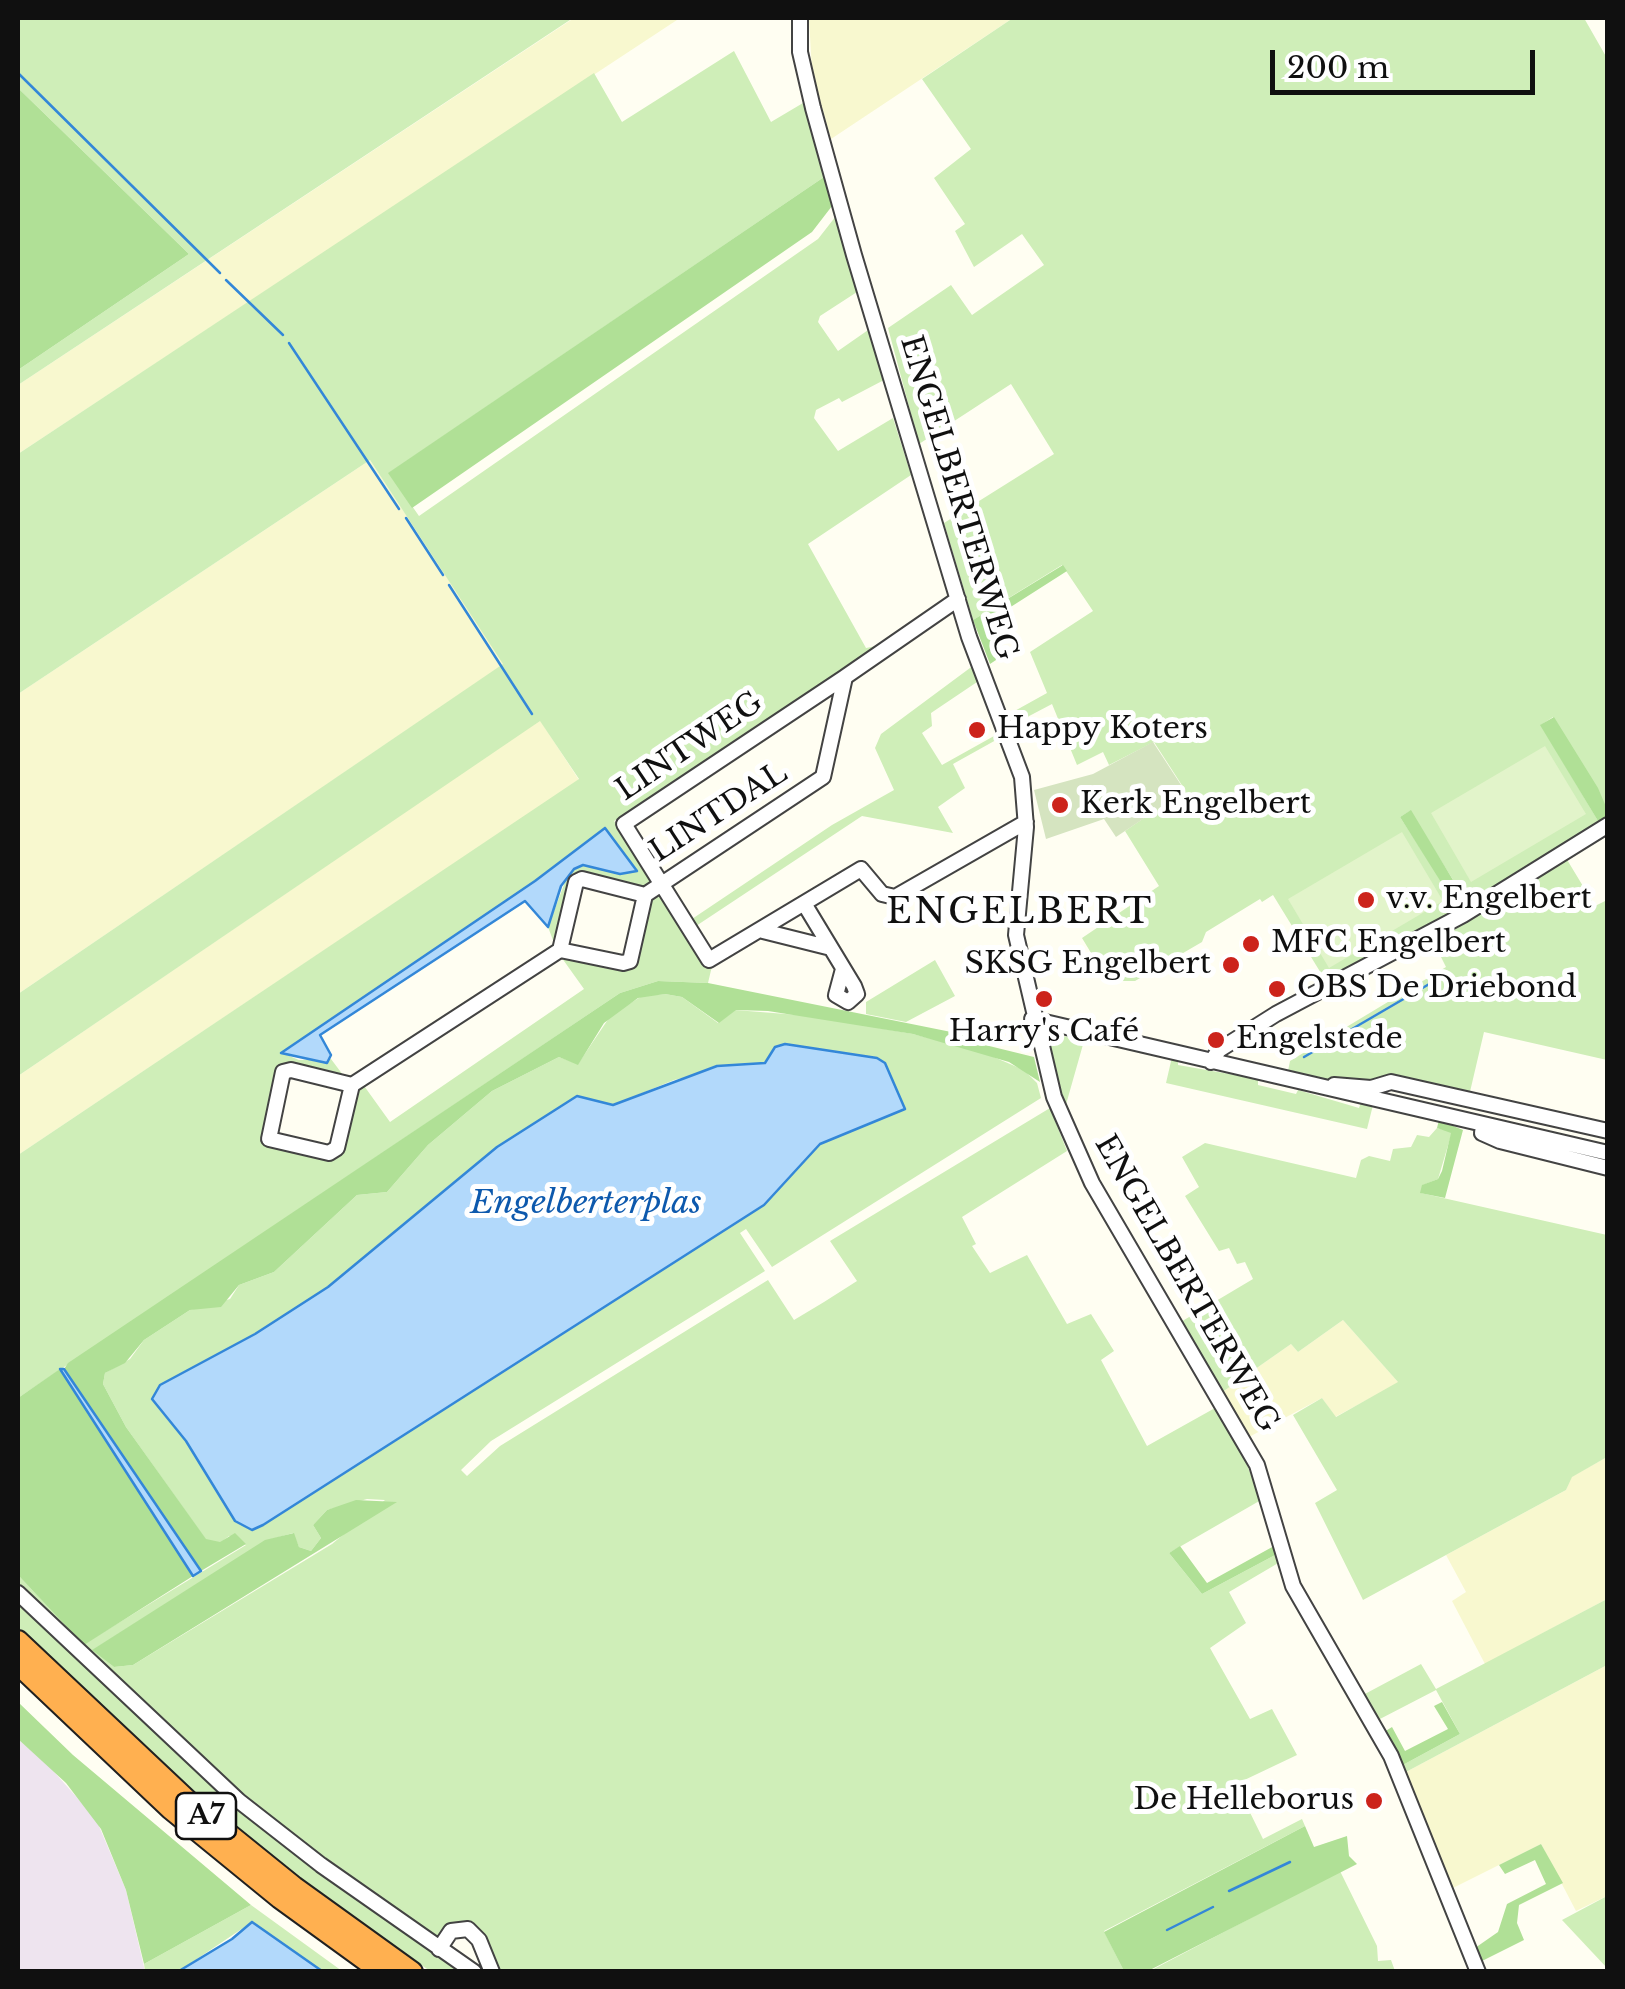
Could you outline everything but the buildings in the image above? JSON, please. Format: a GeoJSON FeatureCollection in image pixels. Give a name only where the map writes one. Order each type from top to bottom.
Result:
{"type":"FeatureCollection","features":[{"type":"Feature","properties":{"kind":"highway","name":"A7"},"geometry":{"type":"LineString","coordinates":[[18,1641],[190,1803],[294,1887],[412,1972]]}},
{"type":"Feature","properties":{"kind":"highway","name":"A7"},"geometry":{"type":"LineString","coordinates":[[18,1664],[186,1822],[382,1972]]}},
{"type":"Feature","properties":{"kind":"street","name":"ENGELBERTERWEG"},"geometry":{"type":"LineString","coordinates":[[800,18],[800,52],[813,108],[958,599],[1022,777],[1026,822],[1016,935],[1032,1019],[1060,1113],[1092,1183],[1256,1465],[1294,1586],[1391,1756],[1478,1972]]}},
{"type":"Feature","properties":{"kind":"street"},"geometry":{"type":"LineString","coordinates":[[845,677],[958,599]]}},
{"type":"Feature","properties":{"kind":"street","name":"LINTDAL"},"geometry":{"type":"LineString","coordinates":[[645,894],[582,879],[576,882],[560,950],[623,964],[630,961],[645,894],[823,776],[845,677]]}},
{"type":"Feature","properties":{"kind":"street","name":"LINTWEG"},"geometry":{"type":"LineString","coordinates":[[659,885],[625,832],[624,824],[631,816],[845,677]]}},
{"type":"Feature","properties":{"kind":"street"},"geometry":{"type":"LineString","coordinates":[[659,885],[709,960],[861,870],[869,873],[882,894],[896,897],[1026,822]]}},
{"type":"Feature","properties":{"kind":"street"},"geometry":{"type":"LineString","coordinates":[[1211,1062],[1219,1050],[1276,1014],[1480,905],[1608,825]]}},
{"type":"Feature","properties":{"kind":"street"},"geometry":{"type":"LineString","coordinates":[[805,905],[843,969]]}},
{"type":"Feature","properties":{"kind":"street"},"geometry":{"type":"LineString","coordinates":[[763,931],[831,948]]}},
{"type":"Feature","properties":{"kind":"street"},"geometry":{"type":"LineString","coordinates":[[352,1084],[291,1070],[283,1072],[269,1139],[329,1153],[337,1148],[352,1084],[560,950]]}},
{"type":"Feature","properties":{"kind":"street"},"geometry":{"type":"LineString","coordinates":[[1032,1019],[1053,1027],[1608,1153]]}},
{"type":"Feature","properties":{"kind":"street"},"geometry":{"type":"LineString","coordinates":[[1038,1040],[1053,1027]]}},
{"type":"Feature","properties":{"kind":"street"},"geometry":{"type":"LineString","coordinates":[[1330,1089],[1337,1082],[1371,1088],[1391,1082],[1608,1131]]}},
{"type":"Feature","properties":{"kind":"street"},"geometry":{"type":"LineString","coordinates":[[1483,1125],[1482,1133],[1500,1140],[1608,1168]]}},
{"type":"Feature","properties":{"kind":"street"},"geometry":{"type":"LineString","coordinates":[[18,1593],[239,1800],[474,1972]]}},
{"type":"Feature","properties":{"kind":"street"},"geometry":{"type":"LineString","coordinates":[[438,1949],[451,1931],[468,1929],[479,1940],[492,1972]]}},
{"type":"Feature","properties":{"kind":"shaded area"},"geometry":{"type":"Polygon","coordinates":[[[18,1739],[48,1765],[96,1819],[126,1890],[145,1971],[18,1971],[18,1739]]]}},
{"type":"Feature","properties":{"kind":"green space"},"geometry":{"type":"Polygon","coordinates":[[[18,18],[573,18],[18,385],[18,370],[189,254],[18,88],[18,18]]]}},
{"type":"Feature","properties":{"kind":"green space"},"geometry":{"type":"Polygon","coordinates":[[[574,18],[680,18],[18,454],[18,385],[574,18]]]}},
{"type":"Feature","properties":{"kind":"green space"},"geometry":{"type":"Polygon","coordinates":[[[809,18],[1013,18],[831,139],[812,72],[809,18]]]}},
{"type":"Feature","properties":{"kind":"green space"},"geometry":{"type":"Polygon","coordinates":[[[1013,18],[1584,18],[1608,60],[1607,809],[1553,717],[1541,725],[1601,826],[1470,907],[1327,983],[1273,895],[1206,932],[1202,942],[1135,981],[1108,981],[1082,938],[1159,886],[1125,831],[1185,790],[1154,742],[1109,765],[1103,752],[1077,765],[1052,704],[1014,724],[1011,713],[1047,693],[1030,652],[1093,611],[1062,565],[973,620],[944,523],[1054,454],[1011,384],[919,444],[888,328],[951,285],[972,315],[1044,265],[1022,234],[974,267],[955,231],[965,224],[934,178],[971,149],[922,79],[1013,18]],[[1410,811],[1400,817],[1457,905],[1465,899],[1410,811]]]}},
{"type":"Feature","properties":{"kind":"green space"},"geometry":{"type":"Polygon","coordinates":[[[734,51],[771,122],[803,103],[824,177],[389,473],[419,516],[818,239],[836,216],[857,292],[820,316],[818,322],[838,351],[871,328],[884,380],[842,402],[839,398],[816,410],[814,418],[838,451],[893,418],[911,475],[808,544],[866,648],[881,645],[614,821],[652,879],[648,889],[586,877],[556,948],[548,927],[568,874],[583,865],[620,874],[636,871],[605,828],[535,881],[282,1053],[299,1060],[331,1059],[346,1079],[293,1066],[264,1141],[343,1149],[357,1086],[362,1083],[390,1122],[584,989],[559,954],[625,968],[649,903],[657,894],[662,893],[712,966],[708,983],[658,981],[620,993],[18,1398],[18,1155],[579,779],[540,721],[18,1076],[18,994],[503,664],[370,460],[18,694],[18,454],[594,73],[622,122],[734,51]]]}},
{"type":"Feature","properties":{"kind":"green space"},"geometry":{"type":"Polygon","coordinates":[[[18,88],[189,254],[18,370],[18,88]]]}},
{"type":"Feature","properties":{"kind":"green space"},"geometry":{"type":"Polygon","coordinates":[[[824,177],[832,206],[812,232],[412,508],[388,473],[824,177]]]}},
{"type":"Feature","properties":{"kind":"green space"},"geometry":{"type":"Polygon","coordinates":[[[370,460],[504,664],[18,994],[18,694],[370,460]]]}},
{"type":"Feature","properties":{"kind":"green space"},"geometry":{"type":"Polygon","coordinates":[[[1063,565],[1067,571],[984,624],[999,658],[990,664],[973,620],[1063,565]]]}},
{"type":"Feature","properties":{"kind":"green space"},"geometry":{"type":"Polygon","coordinates":[[[974,665],[980,680],[931,713],[932,726],[922,733],[942,765],[1003,731],[1005,735],[953,764],[965,788],[938,807],[953,833],[862,816],[693,928],[689,921],[832,825],[894,790],[875,748],[881,734],[974,665]]]}},
{"type":"Feature","properties":{"kind":"green space"},"geometry":{"type":"Polygon","coordinates":[[[1554,717],[1598,788],[1607,809],[1607,822],[1601,826],[1540,725],[1554,717]]]}},
{"type":"Feature","properties":{"kind":"green space"},"geometry":{"type":"Polygon","coordinates":[[[540,720],[579,780],[18,1155],[18,1076],[540,720]]]}},
{"type":"Feature","properties":{"kind":"green space"},"geometry":{"type":"Polygon","coordinates":[[[1153,742],[1185,791],[1116,837],[1104,819],[1046,839],[1034,790],[1093,774],[1153,742]]]}},
{"type":"Feature","properties":{"kind":"green space"},"geometry":{"type":"Polygon","coordinates":[[[1545,746],[1586,814],[1471,882],[1431,813],[1545,746]]]}},
{"type":"Feature","properties":{"kind":"green space"},"geometry":{"type":"Polygon","coordinates":[[[1411,810],[1465,900],[1456,906],[1400,817],[1411,810]]]}},
{"type":"Feature","properties":{"kind":"green space","name":"v.v. Engelbert"},"geometry":{"type":"Polygon","coordinates":[[[1402,832],[1443,901],[1329,968],[1288,899],[1402,832]]]}},
{"type":"Feature","properties":{"kind":"green space"},"geometry":{"type":"Polygon","coordinates":[[[1566,858],[1595,906],[1607,900],[1607,1060],[1484,1032],[1469,1096],[1321,1084],[1287,1076],[1290,1061],[1446,967],[1431,937],[1439,938],[1566,858]]]}},
{"type":"Feature","properties":{"kind":"green space"},"geometry":{"type":"Polygon","coordinates":[[[935,960],[955,996],[906,1022],[866,1014],[866,1002],[935,960]]]}},
{"type":"Feature","properties":{"kind":"green space"},"geometry":{"type":"Polygon","coordinates":[[[658,981],[708,983],[981,1038],[981,1044],[1034,1057],[1040,1082],[1009,1062],[913,1034],[768,1011],[736,1010],[719,1023],[682,997],[665,994],[638,998],[604,1023],[578,1065],[559,1057],[492,1091],[428,1145],[387,1192],[357,1195],[274,1272],[239,1285],[221,1307],[190,1310],[144,1340],[125,1363],[105,1373],[103,1384],[126,1427],[206,1539],[220,1542],[235,1533],[246,1544],[201,1571],[64,1369],[68,1363],[620,993],[658,981]]]}},
{"type":"Feature","properties":{"kind":"green space"},"geometry":{"type":"Polygon","coordinates":[[[642,996],[682,997],[718,1023],[735,1010],[811,1016],[913,1034],[982,1052],[1024,1070],[1037,1083],[1041,1098],[772,1267],[746,1229],[740,1233],[765,1271],[491,1441],[461,1470],[467,1476],[500,1446],[768,1280],[794,1320],[824,1302],[857,1281],[830,1241],[1050,1108],[1067,1151],[962,1217],[976,1244],[972,1246],[990,1273],[1027,1255],[1067,1324],[1091,1314],[1114,1351],[1101,1360],[1147,1446],[1215,1408],[1239,1445],[1261,1500],[1169,1553],[1202,1594],[1277,1554],[1280,1562],[1229,1592],[1246,1623],[1210,1648],[1250,1719],[1272,1709],[1297,1755],[1236,1784],[1263,1839],[1302,1819],[1305,1826],[1104,1931],[1124,1971],[497,1971],[474,1928],[435,1940],[325,1861],[216,1774],[18,1586],[18,1575],[84,1644],[246,1545],[229,1536],[220,1543],[206,1540],[126,1427],[103,1384],[105,1373],[130,1359],[144,1340],[190,1310],[230,1299],[239,1285],[274,1272],[357,1195],[387,1192],[428,1145],[492,1091],[559,1057],[578,1064],[611,1015],[642,996]],[[785,1044],[775,1047],[765,1063],[741,1064],[674,1080],[613,1105],[577,1096],[497,1147],[328,1287],[233,1347],[163,1414],[186,1441],[235,1521],[512,1365],[764,1205],[820,1144],[904,1109],[885,1063],[877,1058],[785,1044]],[[367,1499],[327,1510],[313,1525],[321,1538],[311,1551],[299,1547],[293,1533],[265,1541],[93,1650],[114,1667],[133,1665],[332,1544],[385,1500],[367,1499]]]}},
{"type":"Feature","properties":{"kind":"green space"},"geometry":{"type":"Polygon","coordinates":[[[1056,1034],[1084,1041],[1065,1108],[1046,1048],[1049,1038],[1056,1034]]]}},
{"type":"Feature","properties":{"kind":"green space"},"geometry":{"type":"Polygon","coordinates":[[[1172,1057],[1178,1059],[1178,1065],[1258,1079],[1258,1085],[1296,1094],[1298,1090],[1359,1108],[1361,1102],[1373,1105],[1367,1129],[1166,1083],[1172,1057]]]}},
{"type":"Feature","properties":{"kind":"green space"},"geometry":{"type":"Polygon","coordinates":[[[1439,1120],[1463,1130],[1445,1198],[1420,1193],[1422,1185],[1438,1179],[1442,1171],[1451,1133],[1437,1128],[1439,1120]]]}},
{"type":"Feature","properties":{"kind":"green space"},"geometry":{"type":"Polygon","coordinates":[[[1437,1128],[1452,1132],[1438,1179],[1423,1185],[1421,1193],[1607,1235],[1607,1457],[1572,1477],[1566,1490],[1363,1600],[1315,1503],[1337,1490],[1293,1415],[1322,1398],[1336,1417],[1398,1382],[1343,1320],[1298,1352],[1291,1344],[1221,1393],[1179,1323],[1253,1279],[1245,1262],[1237,1264],[1229,1248],[1219,1251],[1185,1196],[1199,1187],[1182,1157],[1205,1143],[1356,1178],[1361,1160],[1369,1156],[1390,1161],[1393,1149],[1411,1147],[1417,1135],[1429,1137],[1437,1128]]]}},
{"type":"Feature","properties":{"kind":"green space"},"geometry":{"type":"Polygon","coordinates":[[[1343,1320],[1399,1383],[1335,1417],[1322,1398],[1249,1437],[1221,1393],[1291,1344],[1298,1352],[1343,1320]]]}},
{"type":"Feature","properties":{"kind":"green space"},"geometry":{"type":"Polygon","coordinates":[[[60,1369],[193,1576],[84,1645],[18,1575],[18,1398],[60,1369]]]}},
{"type":"Feature","properties":{"kind":"green space"},"geometry":{"type":"Polygon","coordinates":[[[1607,1457],[1607,1599],[1485,1664],[1452,1601],[1466,1592],[1446,1555],[1566,1490],[1571,1477],[1607,1457]]]}},
{"type":"Feature","properties":{"kind":"green space"},"geometry":{"type":"Polygon","coordinates":[[[356,1500],[397,1502],[133,1665],[114,1667],[92,1650],[265,1540],[294,1533],[299,1547],[311,1551],[321,1538],[313,1525],[327,1510],[356,1500]]]}},
{"type":"Feature","properties":{"kind":"green space"},"geometry":{"type":"Polygon","coordinates":[[[1180,1546],[1207,1583],[1274,1546],[1277,1554],[1202,1594],[1169,1553],[1180,1546]]]}},
{"type":"Feature","properties":{"kind":"green space"},"geometry":{"type":"Polygon","coordinates":[[[1607,1599],[1607,1665],[1404,1773],[1401,1766],[1460,1734],[1436,1690],[1378,1720],[1363,1695],[1421,1664],[1436,1689],[1607,1599]]]}},
{"type":"Feature","properties":{"kind":"green space"},"geometry":{"type":"Polygon","coordinates":[[[18,1600],[225,1794],[466,1971],[430,1971],[329,1901],[215,1811],[18,1627],[18,1600]]]}},
{"type":"Feature","properties":{"kind":"green space"},"geometry":{"type":"Polygon","coordinates":[[[1607,1665],[1607,1896],[1576,1911],[1541,1844],[1451,1889],[1404,1773],[1607,1665]]]}},
{"type":"Feature","properties":{"kind":"green space"},"geometry":{"type":"Polygon","coordinates":[[[18,1702],[73,1755],[251,1905],[144,1964],[126,1890],[101,1829],[66,1783],[18,1739],[18,1702]]]}},
{"type":"Feature","properties":{"kind":"green space"},"geometry":{"type":"Polygon","coordinates":[[[1442,1702],[1460,1734],[1401,1766],[1384,1732],[1392,1727],[1405,1751],[1448,1729],[1434,1706],[1442,1702]]]}},
{"type":"Feature","properties":{"kind":"green space"},"geometry":{"type":"Polygon","coordinates":[[[1305,1826],[1314,1847],[1347,1836],[1349,1856],[1357,1864],[1148,1971],[1124,1971],[1104,1932],[1305,1826]]]}},
{"type":"Feature","properties":{"kind":"green space"},"geometry":{"type":"Polygon","coordinates":[[[1541,1844],[1563,1883],[1519,1905],[1517,1923],[1524,1940],[1480,1962],[1475,1948],[1498,1932],[1507,1904],[1546,1884],[1535,1860],[1505,1874],[1499,1865],[1541,1844]]]}},
{"type":"Feature","properties":{"kind":"green space"},"geometry":{"type":"Polygon","coordinates":[[[1340,1871],[1377,1946],[1378,1961],[1391,1960],[1395,1971],[1148,1972],[1340,1871]]]}},
{"type":"Feature","properties":{"kind":"green space"},"geometry":{"type":"Polygon","coordinates":[[[1607,1896],[1607,1968],[1562,1920],[1607,1896]]]}},
{"type":"Feature","properties":{"kind":"green space"},"geometry":{"type":"Polygon","coordinates":[[[251,1905],[342,1971],[322,1971],[252,1922],[179,1971],[145,1971],[144,1964],[251,1905]]]}},
{"type":"Feature","properties":{"kind":"water"},"geometry":{"type":"Polygon","coordinates":[[[605,828],[637,871],[620,874],[583,865],[574,869],[561,886],[548,927],[525,901],[320,1035],[331,1055],[327,1063],[281,1053],[535,881],[605,828]]]}},
{"type":"Feature","properties":{"kind":"water","name":"Engelberterplas"},"geometry":{"type":"Polygon","coordinates":[[[785,1044],[877,1058],[885,1063],[905,1109],[820,1144],[764,1205],[263,1525],[252,1530],[235,1521],[186,1441],[152,1399],[160,1385],[255,1334],[328,1287],[497,1147],[577,1096],[613,1105],[717,1066],[765,1063],[775,1047],[785,1044]]]}},
{"type":"Feature","properties":{"kind":"water"},"geometry":{"type":"Polygon","coordinates":[[[60,1369],[64,1369],[201,1571],[193,1576],[60,1369]]]}},
{"type":"Feature","properties":{"kind":"water"},"geometry":{"type":"Polygon","coordinates":[[[252,1922],[322,1971],[179,1971],[232,1939],[252,1922]]]}},
{"type":"Feature","properties":{"kind":"waterway"},"geometry":{"type":"LineString","coordinates":[[18,73],[220,273]]}},
{"type":"Feature","properties":{"kind":"waterway"},"geometry":{"type":"LineString","coordinates":[[226,280],[283,335]]}},
{"type":"Feature","properties":{"kind":"waterway"},"geometry":{"type":"LineString","coordinates":[[289,343],[399,509]]}},
{"type":"Feature","properties":{"kind":"waterway"},"geometry":{"type":"LineString","coordinates":[[406,518],[443,575]]}},
{"type":"Feature","properties":{"kind":"waterway"},"geometry":{"type":"LineString","coordinates":[[449,585],[532,714]]}},
{"type":"Feature","properties":{"kind":"waterway"},"geometry":{"type":"LineString","coordinates":[[1304,1057],[1443,976]]}},
{"type":"Feature","properties":{"kind":"waterway"},"geometry":{"type":"LineString","coordinates":[[1229,1891],[1290,1862]]}},
{"type":"Feature","properties":{"kind":"waterway"},"geometry":{"type":"LineString","coordinates":[[1167,1930],[1213,1907]]}},
{"type":"Feature","properties":{"kind":"place","name":"Happy Koters"},"geometry":{"type":"Point","coordinates":[977,730]}},
{"type":"Feature","properties":{"kind":"place","name":"Kerk Engelbert"},"geometry":{"type":"Point","coordinates":[1060,805]}},
{"type":"Feature","properties":{"kind":"place","name":"v.v. Engelbert"},"geometry":{"type":"Point","coordinates":[1366,900]}},
{"type":"Feature","properties":{"kind":"place","name":"MFC Engelbert"},"geometry":{"type":"Point","coordinates":[1251,944]}},
{"type":"Feature","properties":{"kind":"place","name":"SKSG Engelbert"},"geometry":{"type":"Point","coordinates":[1231,965]}},
{"type":"Feature","properties":{"kind":"place","name":"OBS De Driebond"},"geometry":{"type":"Point","coordinates":[1277,989]}},
{"type":"Feature","properties":{"kind":"place","name":"Harry's Café"},"geometry":{"type":"Point","coordinates":[1044,999]}},
{"type":"Feature","properties":{"kind":"place","name":"Engelstede"},"geometry":{"type":"Point","coordinates":[1216,1040]}},
{"type":"Feature","properties":{"kind":"place","name":"De Helleborus"},"geometry":{"type":"Point","coordinates":[1374,1801]}},
{"type":"Feature","properties":{"kind":"district","name":"ENGELBERT"},"geometry":{"type":"Point","coordinates":[1020,913]}}]}
